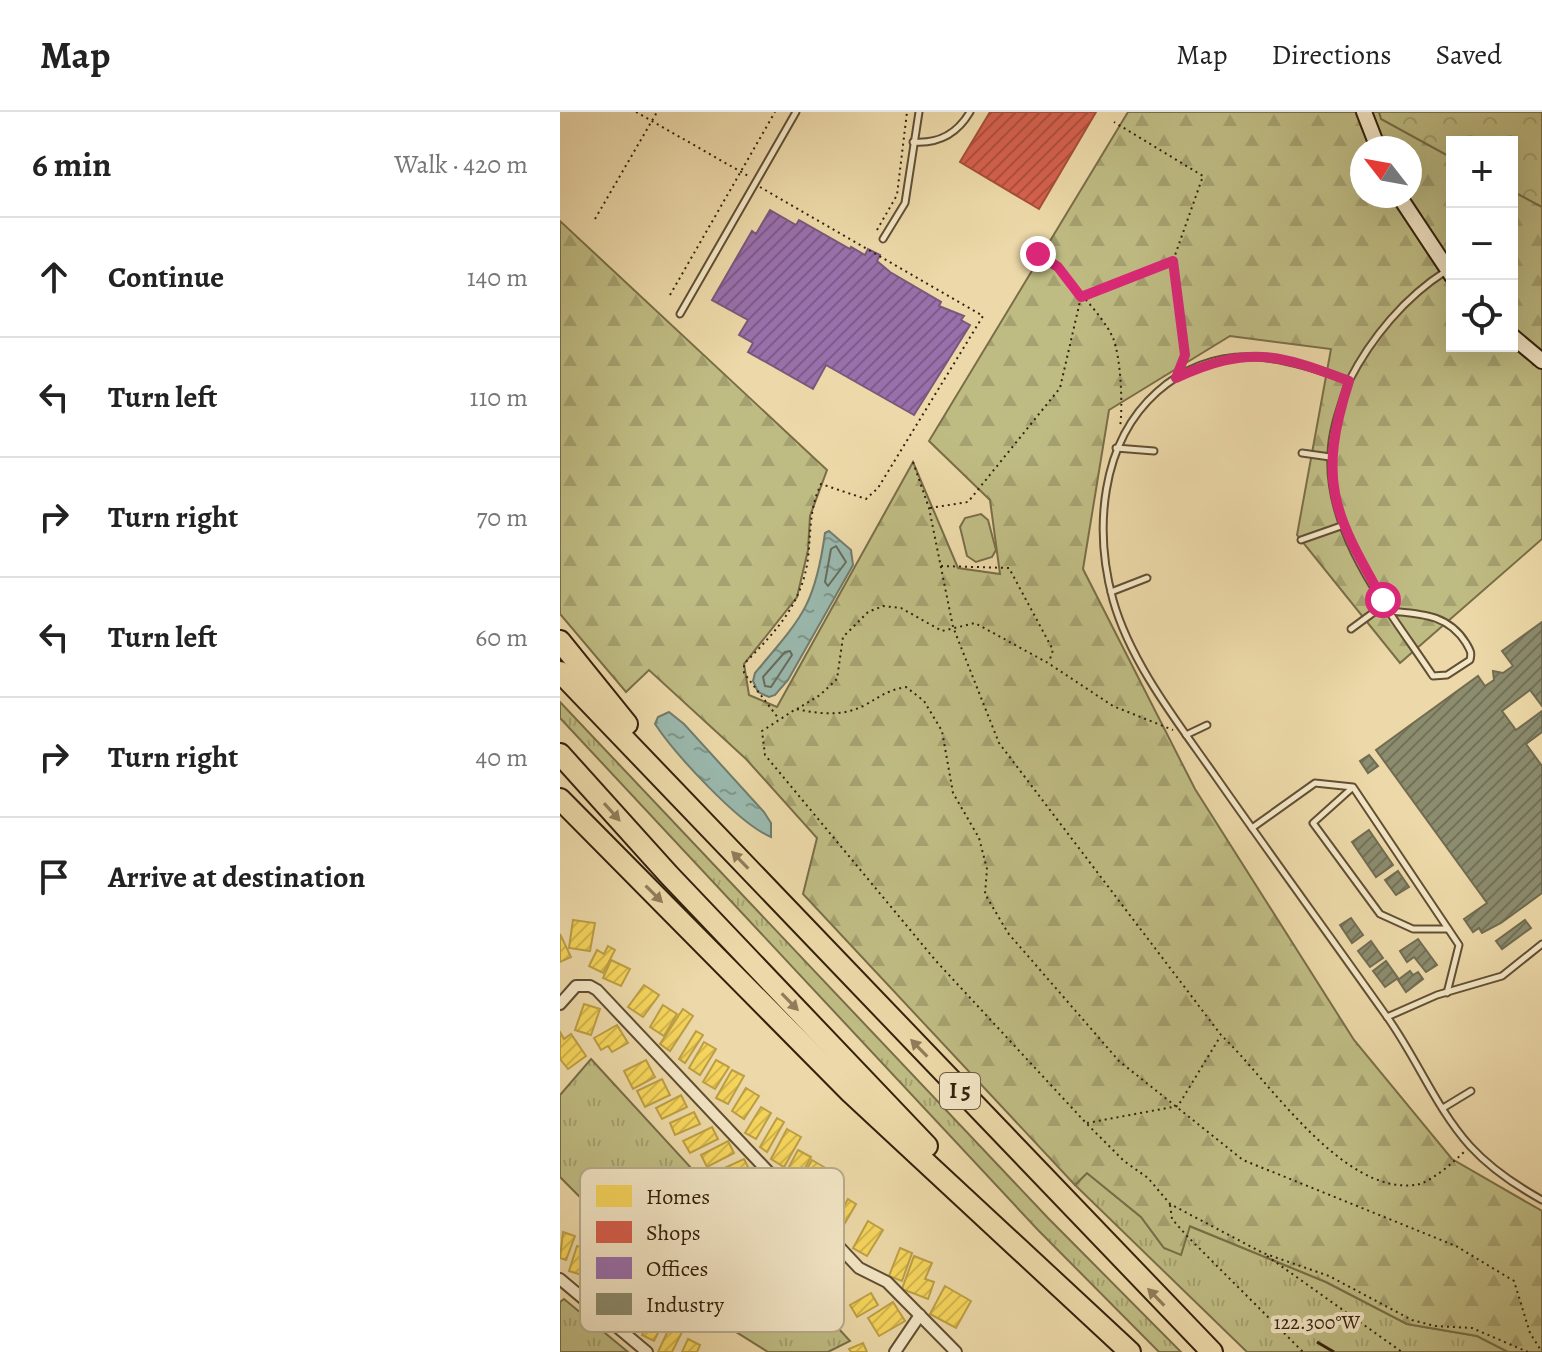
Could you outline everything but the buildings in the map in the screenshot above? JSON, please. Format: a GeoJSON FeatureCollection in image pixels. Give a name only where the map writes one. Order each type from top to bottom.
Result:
{"type":"FeatureCollection","features":[{"type":"Feature","properties":{"kind":"highway"},"geometry":{"type":"LineString","coordinates":[[560,641],[709,827]]}},
{"type":"Feature","properties":{"kind":"highway","name":"I 5"},"geometry":{"type":"LineString","coordinates":[[560,672],[1212,1352]]}},
{"type":"Feature","properties":{"kind":"highway","name":"I 5"},"geometry":{"type":"LineString","coordinates":[[560,754],[669,875],[1051,1277],[1130,1352]]}},
{"type":"Feature","properties":{"kind":"highway"},"geometry":{"type":"LineString","coordinates":[[560,799],[851,1093],[1051,1277]]}},
{"type":"Feature","properties":{"kind":"street"},"geometry":{"type":"LineString","coordinates":[[1364,112],[1373,136]]}},
{"type":"Feature","properties":{"kind":"street"},"geometry":{"type":"LineString","coordinates":[[1407,208],[1446,267]]}},
{"type":"Feature","properties":{"kind":"street"},"geometry":{"type":"LineString","coordinates":[[1518,341],[1542,361]]}},
{"type":"Feature","properties":{"kind":"street"},"geometry":{"type":"LineString","coordinates":[[560,1004],[576,986],[597,990],[765,1168]]}},
{"type":"Feature","properties":{"kind":"street"},"geometry":{"type":"LineString","coordinates":[[844,1252],[859,1268],[887,1282],[956,1352]]}},
{"type":"Feature","properties":{"kind":"street"},"geometry":{"type":"LineString","coordinates":[[560,1279],[580,1296]]}},
{"type":"Feature","properties":{"kind":"street"},"geometry":{"type":"LineString","coordinates":[[895,1352],[920,1315]]}},
{"type":"Feature","properties":{"kind":"street"},"geometry":{"type":"LineString","coordinates":[[623,1332],[647,1352]]}},
{"type":"Feature","properties":{"kind":"lane"},"geometry":{"type":"LineString","coordinates":[[680,314],[796,112]]}},
{"type":"Feature","properties":{"kind":"lane"},"geometry":{"type":"LineString","coordinates":[[880,238],[905,203],[919,112]]}},
{"type":"Feature","properties":{"kind":"lane"},"geometry":{"type":"LineString","coordinates":[[913,142],[944,139],[957,130],[970,112]]}},
{"type":"Feature","properties":{"kind":"lane"},"geometry":{"type":"LineString","coordinates":[[1390,611],[1429,615],[1446,621],[1472,652],[1470,660],[1447,675],[1433,676],[1385,604],[1341,526],[1330,457],[1334,429],[1349,381],[1364,351],[1382,328],[1446,276]]}},
{"type":"Feature","properties":{"kind":"lane"},"geometry":{"type":"LineString","coordinates":[[1349,381],[1309,366],[1254,355],[1219,359],[1176,378],[1135,414],[1116,448],[1105,497],[1105,552],[1111,592],[1125,632],[1186,735],[1387,1017],[1443,1108],[1470,1146],[1500,1175],[1542,1200]]}},
{"type":"Feature","properties":{"kind":"lane"},"geometry":{"type":"LineString","coordinates":[[1116,448],[1154,451]]}},
{"type":"Feature","properties":{"kind":"lane"},"geometry":{"type":"LineString","coordinates":[[1302,453],[1330,457]]}},
{"type":"Feature","properties":{"kind":"lane"},"geometry":{"type":"LineString","coordinates":[[1301,540],[1341,526]]}},
{"type":"Feature","properties":{"kind":"lane"},"geometry":{"type":"LineString","coordinates":[[1111,592],[1147,578]]}},
{"type":"Feature","properties":{"kind":"lane"},"geometry":{"type":"LineString","coordinates":[[1351,629],[1385,604]]}},
{"type":"Feature","properties":{"kind":"lane"},"geometry":{"type":"LineString","coordinates":[[1186,735],[1207,725]]}},
{"type":"Feature","properties":{"kind":"lane"},"geometry":{"type":"LineString","coordinates":[[1252,828],[1315,783],[1353,787]]}},
{"type":"Feature","properties":{"kind":"lane"},"geometry":{"type":"LineString","coordinates":[[1353,787],[1313,823],[1380,914],[1413,929],[1448,929]]}},
{"type":"Feature","properties":{"kind":"lane"},"geometry":{"type":"LineString","coordinates":[[1353,787],[1459,945],[1447,993]]}},
{"type":"Feature","properties":{"kind":"lane"},"geometry":{"type":"LineString","coordinates":[[1387,1017],[1447,993],[1502,976],[1542,944]]}},
{"type":"Feature","properties":{"kind":"lane"},"geometry":{"type":"LineString","coordinates":[[1443,1108],[1471,1091]]}},
{"type":"Feature","properties":{"kind":"path"},"geometry":{"type":"LineString","coordinates":[[636,112],[983,316],[878,488],[866,499],[821,484],[808,529],[808,560],[794,606],[783,624],[744,664],[744,673],[780,720]]}},
{"type":"Feature","properties":{"kind":"path"},"geometry":{"type":"LineString","coordinates":[[595,219],[657,112]]}},
{"type":"Feature","properties":{"kind":"path"},"geometry":{"type":"LineString","coordinates":[[670,295],[775,112]]}},
{"type":"Feature","properties":{"kind":"path"},"geometry":{"type":"LineString","coordinates":[[880,238],[877,228],[897,195],[907,112]]}},
{"type":"Feature","properties":{"kind":"path"},"geometry":{"type":"LineString","coordinates":[[1114,122],[1203,176],[1173,261],[1185,355],[1176,378]]}},
{"type":"Feature","properties":{"kind":"path"},"geometry":{"type":"LineString","coordinates":[[878,246],[878,255]]}},
{"type":"Feature","properties":{"kind":"path"},"geometry":{"type":"LineString","coordinates":[[1038,254],[1058,267],[1113,338],[1122,412],[1116,448]]}},
{"type":"Feature","properties":{"kind":"path"},"geometry":{"type":"LineString","coordinates":[[1081,297],[1173,261]]}},
{"type":"Feature","properties":{"kind":"path"},"geometry":{"type":"LineString","coordinates":[[929,508],[968,502],[1060,388],[1081,297]]}},
{"type":"Feature","properties":{"kind":"path"},"geometry":{"type":"LineString","coordinates":[[913,462],[929,508],[953,627],[999,743],[1221,1035],[1253,1065],[1276,1100],[1326,1148],[1386,1185],[1419,1185],[1470,1146]]}},
{"type":"Feature","properties":{"kind":"path"},"geometry":{"type":"LineString","coordinates":[[941,566],[1009,568],[1053,650],[1048,663]]}},
{"type":"Feature","properties":{"kind":"path"},"geometry":{"type":"LineString","coordinates":[[1186,735],[1113,706],[1048,663],[975,623],[942,631],[901,608],[883,606],[868,612],[843,637],[837,679],[820,695],[762,731],[765,755],[936,961],[1124,1161],[1148,1178],[1170,1204],[1263,1253],[1402,1352]]}},
{"type":"Feature","properties":{"kind":"path"},"geometry":{"type":"LineString","coordinates":[[796,709],[827,715],[863,706],[886,690],[906,687],[924,701],[942,731],[953,793],[979,838],[987,869],[985,894],[1008,933],[1119,1061],[1243,1160],[1456,1246],[1514,1281],[1530,1333],[1542,1352]]}},
{"type":"Feature","properties":{"kind":"path"},"geometry":{"type":"LineString","coordinates":[[1086,1123],[1178,1106],[1221,1035]]}},
{"type":"Feature","properties":{"kind":"path"},"geometry":{"type":"LineString","coordinates":[[1170,1204],[1172,1219],[1186,1235],[1303,1352]]}},
{"type":"Feature","properties":{"kind":"path"},"geometry":{"type":"LineString","coordinates":[[1263,1253],[1329,1276],[1412,1320],[1435,1326],[1472,1328],[1528,1352]]}},
{"type":"Feature","properties":{"kind":"green space"},"geometry":{"type":"Polygon","coordinates":[[[1128,112],[1542,112],[1542,539],[1400,663],[1297,535],[1331,349],[1230,336],[1109,410],[1083,569],[1195,789],[1354,1040],[1452,1159],[1542,1211],[1542,1352],[1508,1352],[1477,1336],[1407,1324],[1326,1282],[1190,1226],[1181,1255],[1164,1248],[1141,1217],[1087,1173],[1075,1185],[803,894],[817,838],[746,759],[649,670],[626,692],[560,614],[560,221],[827,470],[810,516],[808,550],[797,597],[744,664],[749,695],[777,707],[913,462],[958,568],[1000,574],[990,500],[929,441],[1128,112]]]}},
{"type":"Feature","properties":{"kind":"green space"},"geometry":{"type":"Polygon","coordinates":[[[1379,112],[1542,112],[1542,207],[1518,194],[1518,136],[1446,136],[1446,155],[1422,142],[1422,136],[1412,136],[1381,119],[1379,112]]]}},
{"type":"Feature","properties":{"kind":"green space"},"geometry":{"type":"Polygon","coordinates":[[[981,514],[988,520],[996,550],[992,557],[976,562],[967,556],[960,527],[965,518],[981,514]]]}},
{"type":"Feature","properties":{"kind":"green space"},"geometry":{"type":"Polygon","coordinates":[[[560,702],[1048,1218],[1181,1352],[1159,1352],[1038,1230],[560,718],[560,702]]]}},
{"type":"Feature","properties":{"kind":"green space"},"geometry":{"type":"Polygon","coordinates":[[[591,1059],[691,1168],[580,1168],[580,1197],[560,1177],[560,1095],[591,1059]]]}},
{"type":"Feature","properties":{"kind":"green space"},"geometry":{"type":"Polygon","coordinates":[[[1087,1173],[1141,1217],[1164,1248],[1181,1254],[1189,1226],[1326,1282],[1407,1324],[1477,1336],[1508,1352],[1247,1352],[1075,1185],[1087,1173]]]}},
{"type":"Feature","properties":{"kind":"green space"},"geometry":{"type":"Polygon","coordinates":[[[564,1299],[580,1312],[580,1332],[604,1332],[628,1352],[560,1352],[560,1302],[564,1299]]]}},
{"type":"Feature","properties":{"kind":"green space"},"geometry":{"type":"Polygon","coordinates":[[[736,1332],[842,1332],[850,1341],[828,1352],[768,1352],[736,1332]]]}},
{"type":"Feature","properties":{"kind":"water"},"geometry":{"type":"Polygon","coordinates":[[[829,531],[851,550],[853,565],[788,680],[775,695],[769,697],[758,692],[753,681],[755,673],[804,610],[816,578],[825,533],[829,531]]]}},
{"type":"Feature","properties":{"kind":"water"},"geometry":{"type":"Polygon","coordinates":[[[669,712],[684,724],[764,812],[771,823],[771,837],[742,818],[708,787],[677,752],[655,724],[658,717],[669,712]]]}},
{"type":"Feature","properties":{"kind":"route"},"geometry":{"type":"LineString","coordinates":[[1038,254],[1058,267],[1081,297],[1173,261],[1185,355],[1176,378],[1219,359],[1254,355],[1281,358],[1349,381],[1332,438],[1330,457],[1334,483],[1341,526],[1383,600]]}}]}
